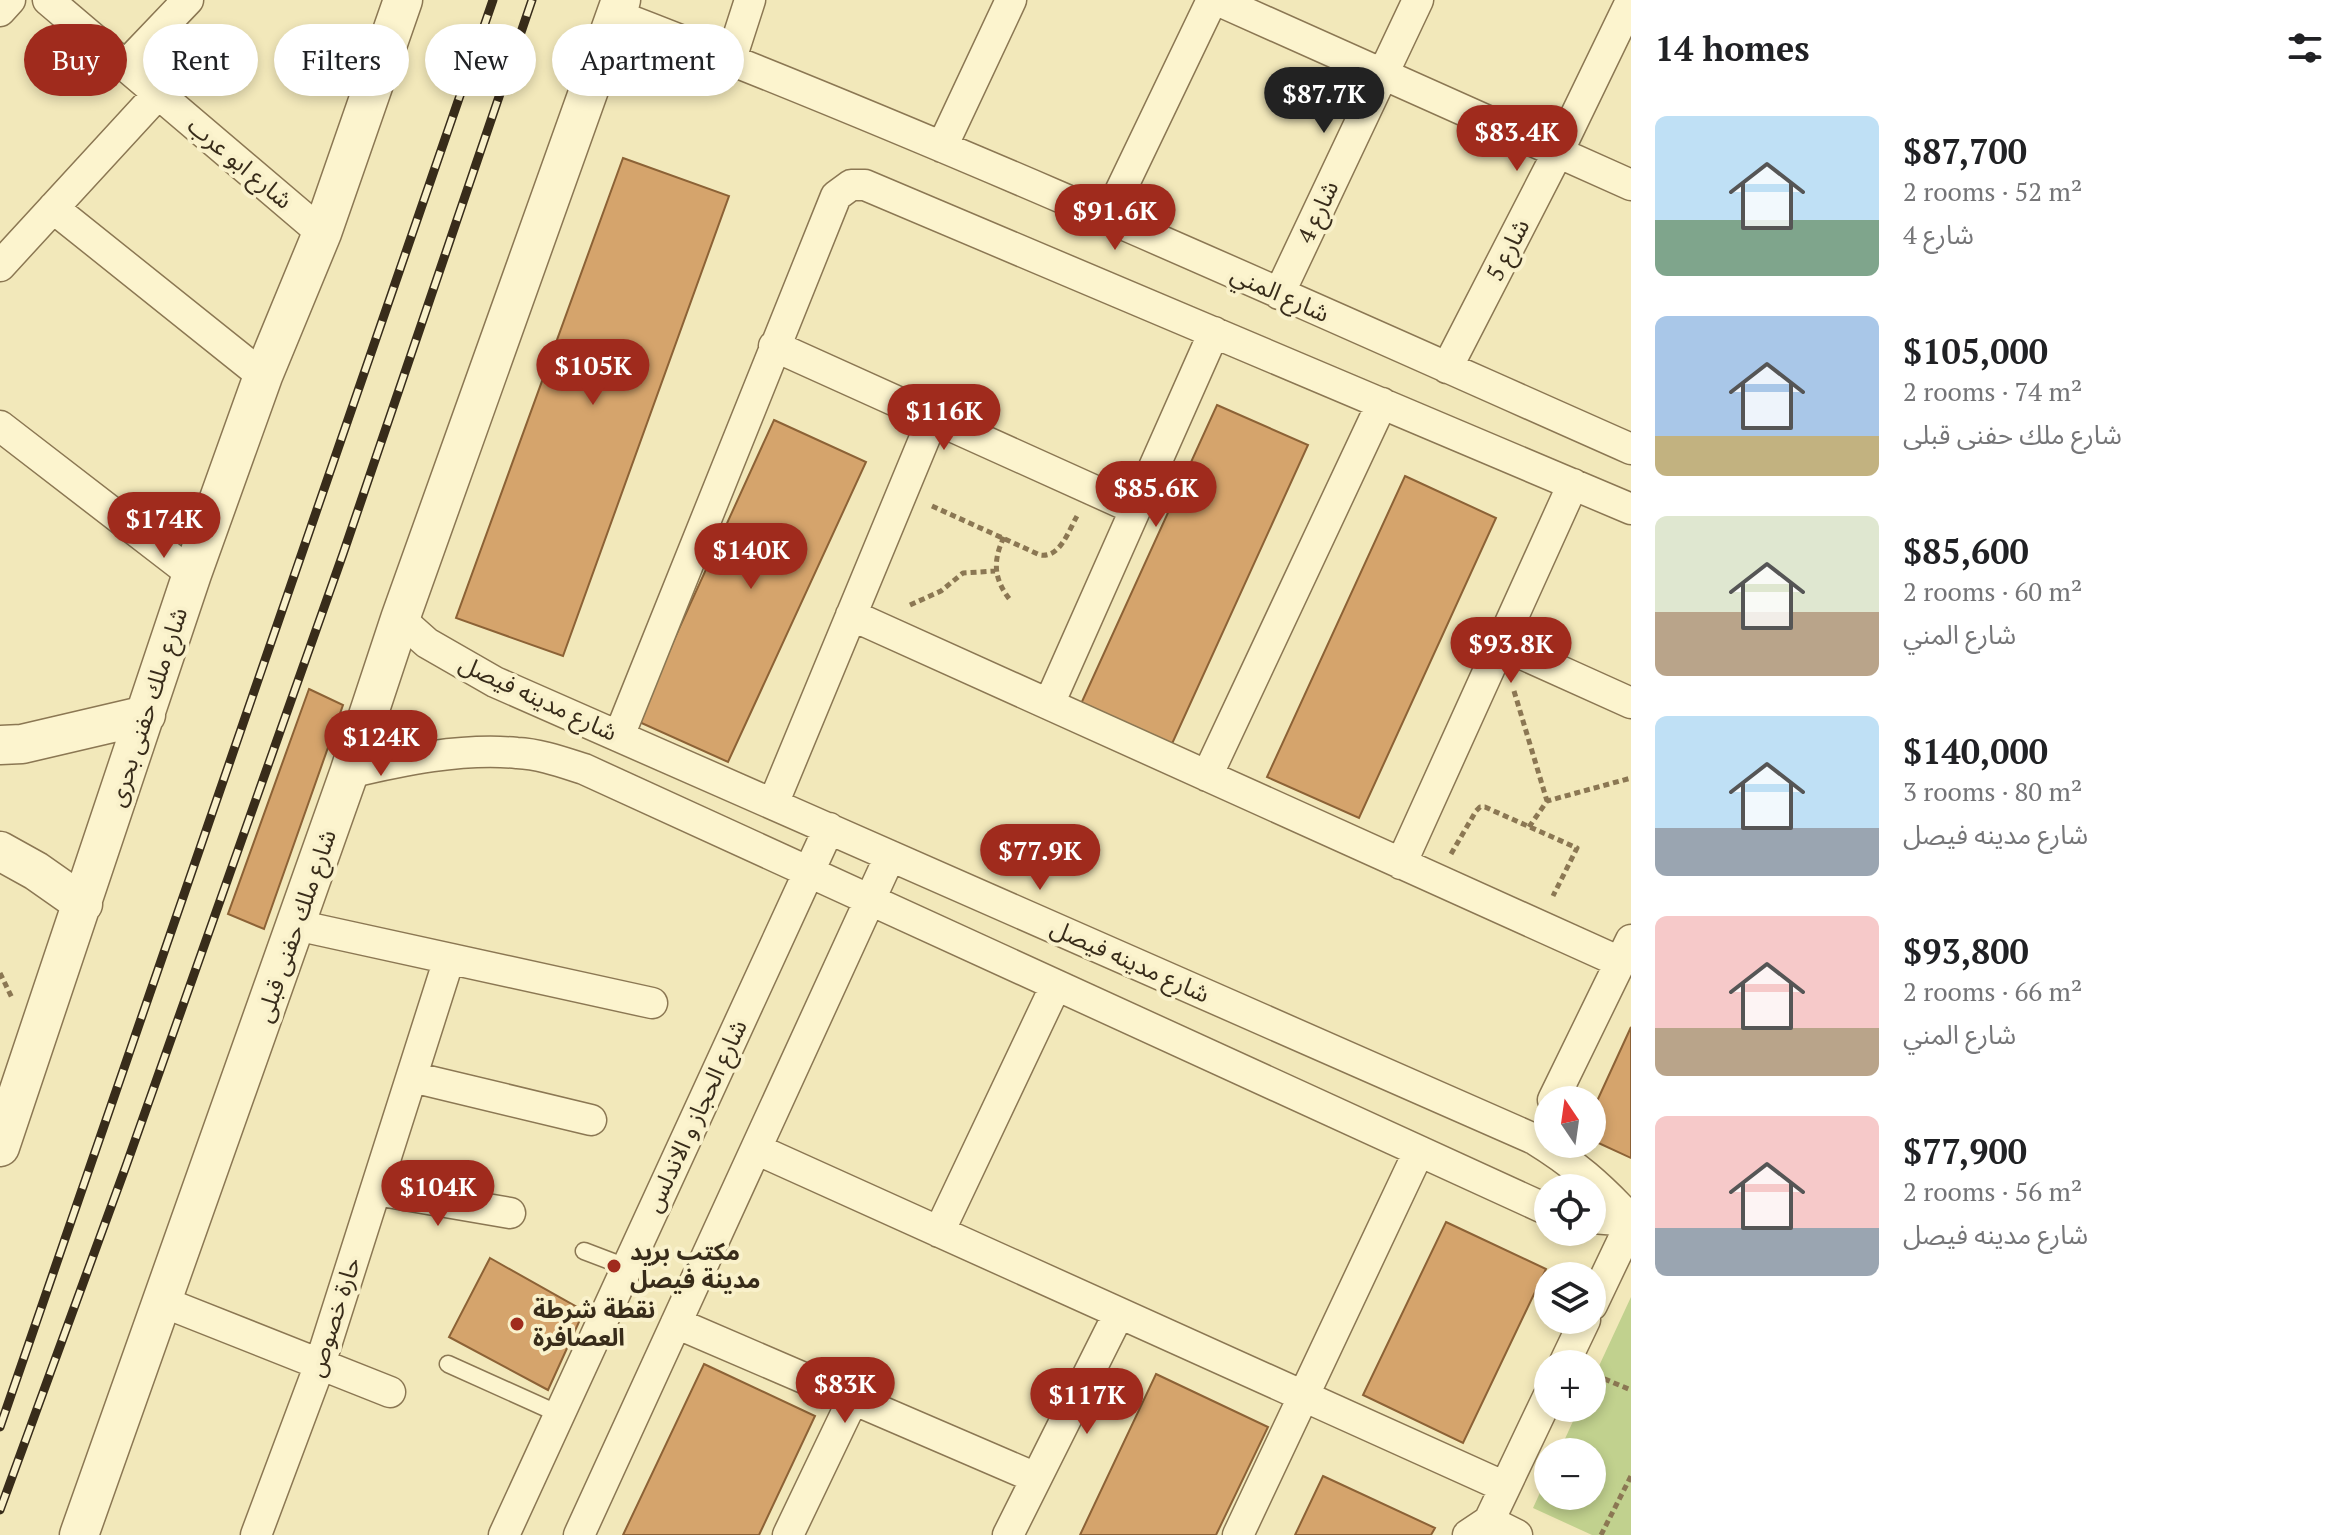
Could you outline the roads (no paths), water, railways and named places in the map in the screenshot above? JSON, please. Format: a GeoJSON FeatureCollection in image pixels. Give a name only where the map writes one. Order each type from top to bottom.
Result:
{"type":"FeatureCollection","features":[{"type":"Feature","properties":{"kind":"street"},"geometry":{"type":"LineString","coordinates":[[0,11],[10,0]]}},
{"type":"Feature","properties":{"kind":"street","name":"شارع ابو عرب"},"geometry":{"type":"LineString","coordinates":[[48,0],[76,24]]}},
{"type":"Feature","properties":{"kind":"street"},"geometry":{"type":"LineString","coordinates":[[127,64],[188,0]]}},
{"type":"Feature","properties":{"kind":"street"},"geometry":{"type":"LineString","coordinates":[[742,24],[750,0]]}},
{"type":"Feature","properties":{"kind":"street"},"geometry":{"type":"LineString","coordinates":[[942,147],[1011,0]]}},
{"type":"Feature","properties":{"kind":"street"},"geometry":{"type":"LineString","coordinates":[[1107,219],[1214,0],[1631,185]]}},
{"type":"Feature","properties":{"kind":"street","name":"شارع 4"},"geometry":{"type":"LineString","coordinates":[[1279,294],[1418,0]]}},
{"type":"Feature","properties":{"kind":"street","name":"شارع 5"},"geometry":{"type":"LineString","coordinates":[[1447,368],[1558,152],[1631,1]]}},
{"type":"Feature","properties":{"kind":"street","name":"شارع ملك حفنى بحرى"},"geometry":{"type":"LineString","coordinates":[[0,1147],[192,574],[263,376],[322,233],[399,2]]}},
{"type":"Feature","properties":{"kind":"street","name":"شارع المني"},"geometry":{"type":"LineString","coordinates":[[619,8],[654,24]]}},
{"type":"Feature","properties":{"kind":"street","name":"شارع ملك حفنى قبلى"},"geometry":{"type":"LineString","coordinates":[[79,1535],[296,925],[400,619],[619,8]]}},
{"type":"Feature","properties":{"kind":"street","name":"شارع المني"},"geometry":{"type":"LineString","coordinates":[[744,64],[942,147],[1447,368],[1629,443]]}},
{"type":"Feature","properties":{"kind":"street","name":"شارع ابو عرب"},"geometry":{"type":"LineString","coordinates":[[127,68],[143,81]]}},
{"type":"Feature","properties":{"kind":"street"},"geometry":{"type":"LineString","coordinates":[[0,266],[156,96]]}},
{"type":"Feature","properties":{"kind":"street","name":"شارع ابو عرب"},"geometry":{"type":"LineString","coordinates":[[160,96],[322,233]]}},
{"type":"Feature","properties":{"kind":"street"},"geometry":{"type":"LineString","coordinates":[[619,736],[836,196],[851,185],[865,185],[1631,509]]}},
{"type":"Feature","properties":{"kind":"street"},"geometry":{"type":"LineString","coordinates":[[53,208],[263,376]]}},
{"type":"Feature","properties":{"kind":"street"},"geometry":{"type":"LineString","coordinates":[[1049,704],[1214,332]]}},
{"type":"Feature","properties":{"kind":"street"},"geometry":{"type":"LineString","coordinates":[[774,346],[1135,509]]}},
{"type":"Feature","properties":{"kind":"street"},"geometry":{"type":"LineString","coordinates":[[1207,776],[1382,403]]}},
{"type":"Feature","properties":{"kind":"street"},"geometry":{"type":"LineString","coordinates":[[773,804],[860,619],[901,493],[933,418]]}},
{"type":"Feature","properties":{"kind":"street"},"geometry":{"type":"LineString","coordinates":[[0,426],[192,574]]}},
{"type":"Feature","properties":{"kind":"street"},"geometry":{"type":"LineString","coordinates":[[1401,864],[1573,484]]}},
{"type":"Feature","properties":{"kind":"street","name":"شارع مدينه فيصل"},"geometry":{"type":"LineString","coordinates":[[400,619],[427,643],[460,664],[1534,1139]]}},
{"type":"Feature","properties":{"kind":"street"},"geometry":{"type":"LineString","coordinates":[[860,619],[1538,925],[1626,951],[1560,1086]]}},
{"type":"Feature","properties":{"kind":"street"},"geometry":{"type":"LineString","coordinates":[[1500,644],[1631,703]]}},
{"type":"Feature","properties":{"kind":"street"},"geometry":{"type":"LineString","coordinates":[[0,745],[22,744],[146,715]]}},
{"type":"Feature","properties":{"kind":"street","name":"شارع مدينه فيصل"},"geometry":{"type":"LineString","coordinates":[[349,773],[407,759],[516,752],[584,769],[1534,1204]]}},
{"type":"Feature","properties":{"kind":"street","name":"شارع الحجاز و الاندلس"},"geometry":{"type":"LineString","coordinates":[[504,1535],[829,828]]}},
{"type":"Feature","properties":{"kind":"street"},"geometry":{"type":"LineString","coordinates":[[0,851],[36,871],[83,904]]}},
{"type":"Feature","properties":{"kind":"street"},"geometry":{"type":"LineString","coordinates":[[579,1535],[890,856]]}},
{"type":"Feature","properties":{"kind":"street"},"geometry":{"type":"LineString","coordinates":[[296,925],[652,1003]]}},
{"type":"Feature","properties":{"kind":"street","name":"حارة خصوص"},"geometry":{"type":"LineString","coordinates":[[256,1535],[320,1364],[449,959]]}},
{"type":"Feature","properties":{"kind":"street"},"geometry":{"type":"LineString","coordinates":[[939,1232],[1056,985]]}},
{"type":"Feature","properties":{"kind":"street"},"geometry":{"type":"LineString","coordinates":[[412,1077],[591,1120]]}},
{"type":"Feature","properties":{"kind":"street"},"geometry":{"type":"LineString","coordinates":[[756,1149],[1505,1487]]}},
{"type":"Feature","properties":{"kind":"street"},"geometry":{"type":"LineString","coordinates":[[1238,1535],[1419,1151]]}},
{"type":"Feature","properties":{"kind":"street","name":"شارع مدينه فيصل"},"geometry":{"type":"LineString","coordinates":[[1564,1158],[1601,1187],[1631,1222]]}},
{"type":"Feature","properties":{"kind":"street"},"geometry":{"type":"LineString","coordinates":[[376,1190],[510,1213]]}},
{"type":"Feature","properties":{"kind":"street"},"geometry":{"type":"LineString","coordinates":[[1606,1219],[1631,1222],[1606,1275]]}},
{"type":"Feature","properties":{"kind":"street"},"geometry":{"type":"LineString","coordinates":[[163,1302],[390,1392]]}},
{"type":"Feature","properties":{"kind":"street"},"geometry":{"type":"LineString","coordinates":[[1008,1535],[1119,1313]]}},
{"type":"Feature","properties":{"kind":"street"},"geometry":{"type":"LineString","coordinates":[[676,1323],[1036,1478]]}},
{"type":"Feature","properties":{"kind":"street"},"geometry":{"type":"LineString","coordinates":[[788,1535],[853,1399]]}},
{"type":"Feature","properties":{"kind":"street"},"geometry":{"type":"LineString","coordinates":[[1517,1535],[1482,1530],[1536,1422]]}},
{"type":"Feature","properties":{"kind":"lane"},"geometry":{"type":"LineString","coordinates":[[584,1251],[626,1267]]}},
{"type":"Feature","properties":{"kind":"lane"},"geometry":{"type":"LineString","coordinates":[[448,1364],[559,1414]]}},
{"type":"Feature","properties":{"kind":"railway"},"geometry":{"type":"LineString","coordinates":[[0,1427],[493,0]]}},
{"type":"Feature","properties":{"kind":"railway"},"geometry":{"type":"LineString","coordinates":[[0,1510],[126,1166],[343,554],[532,0]]}},
{"type":"Feature","properties":{"kind":"place","name":"مكتب بريد مدينة فيصل"},"geometry":{"type":"Point","coordinates":[614,1266]}},
{"type":"Feature","properties":{"kind":"place","name":"نقطة شرطة العصافرة"},"geometry":{"type":"Point","coordinates":[517,1324]}}]}
